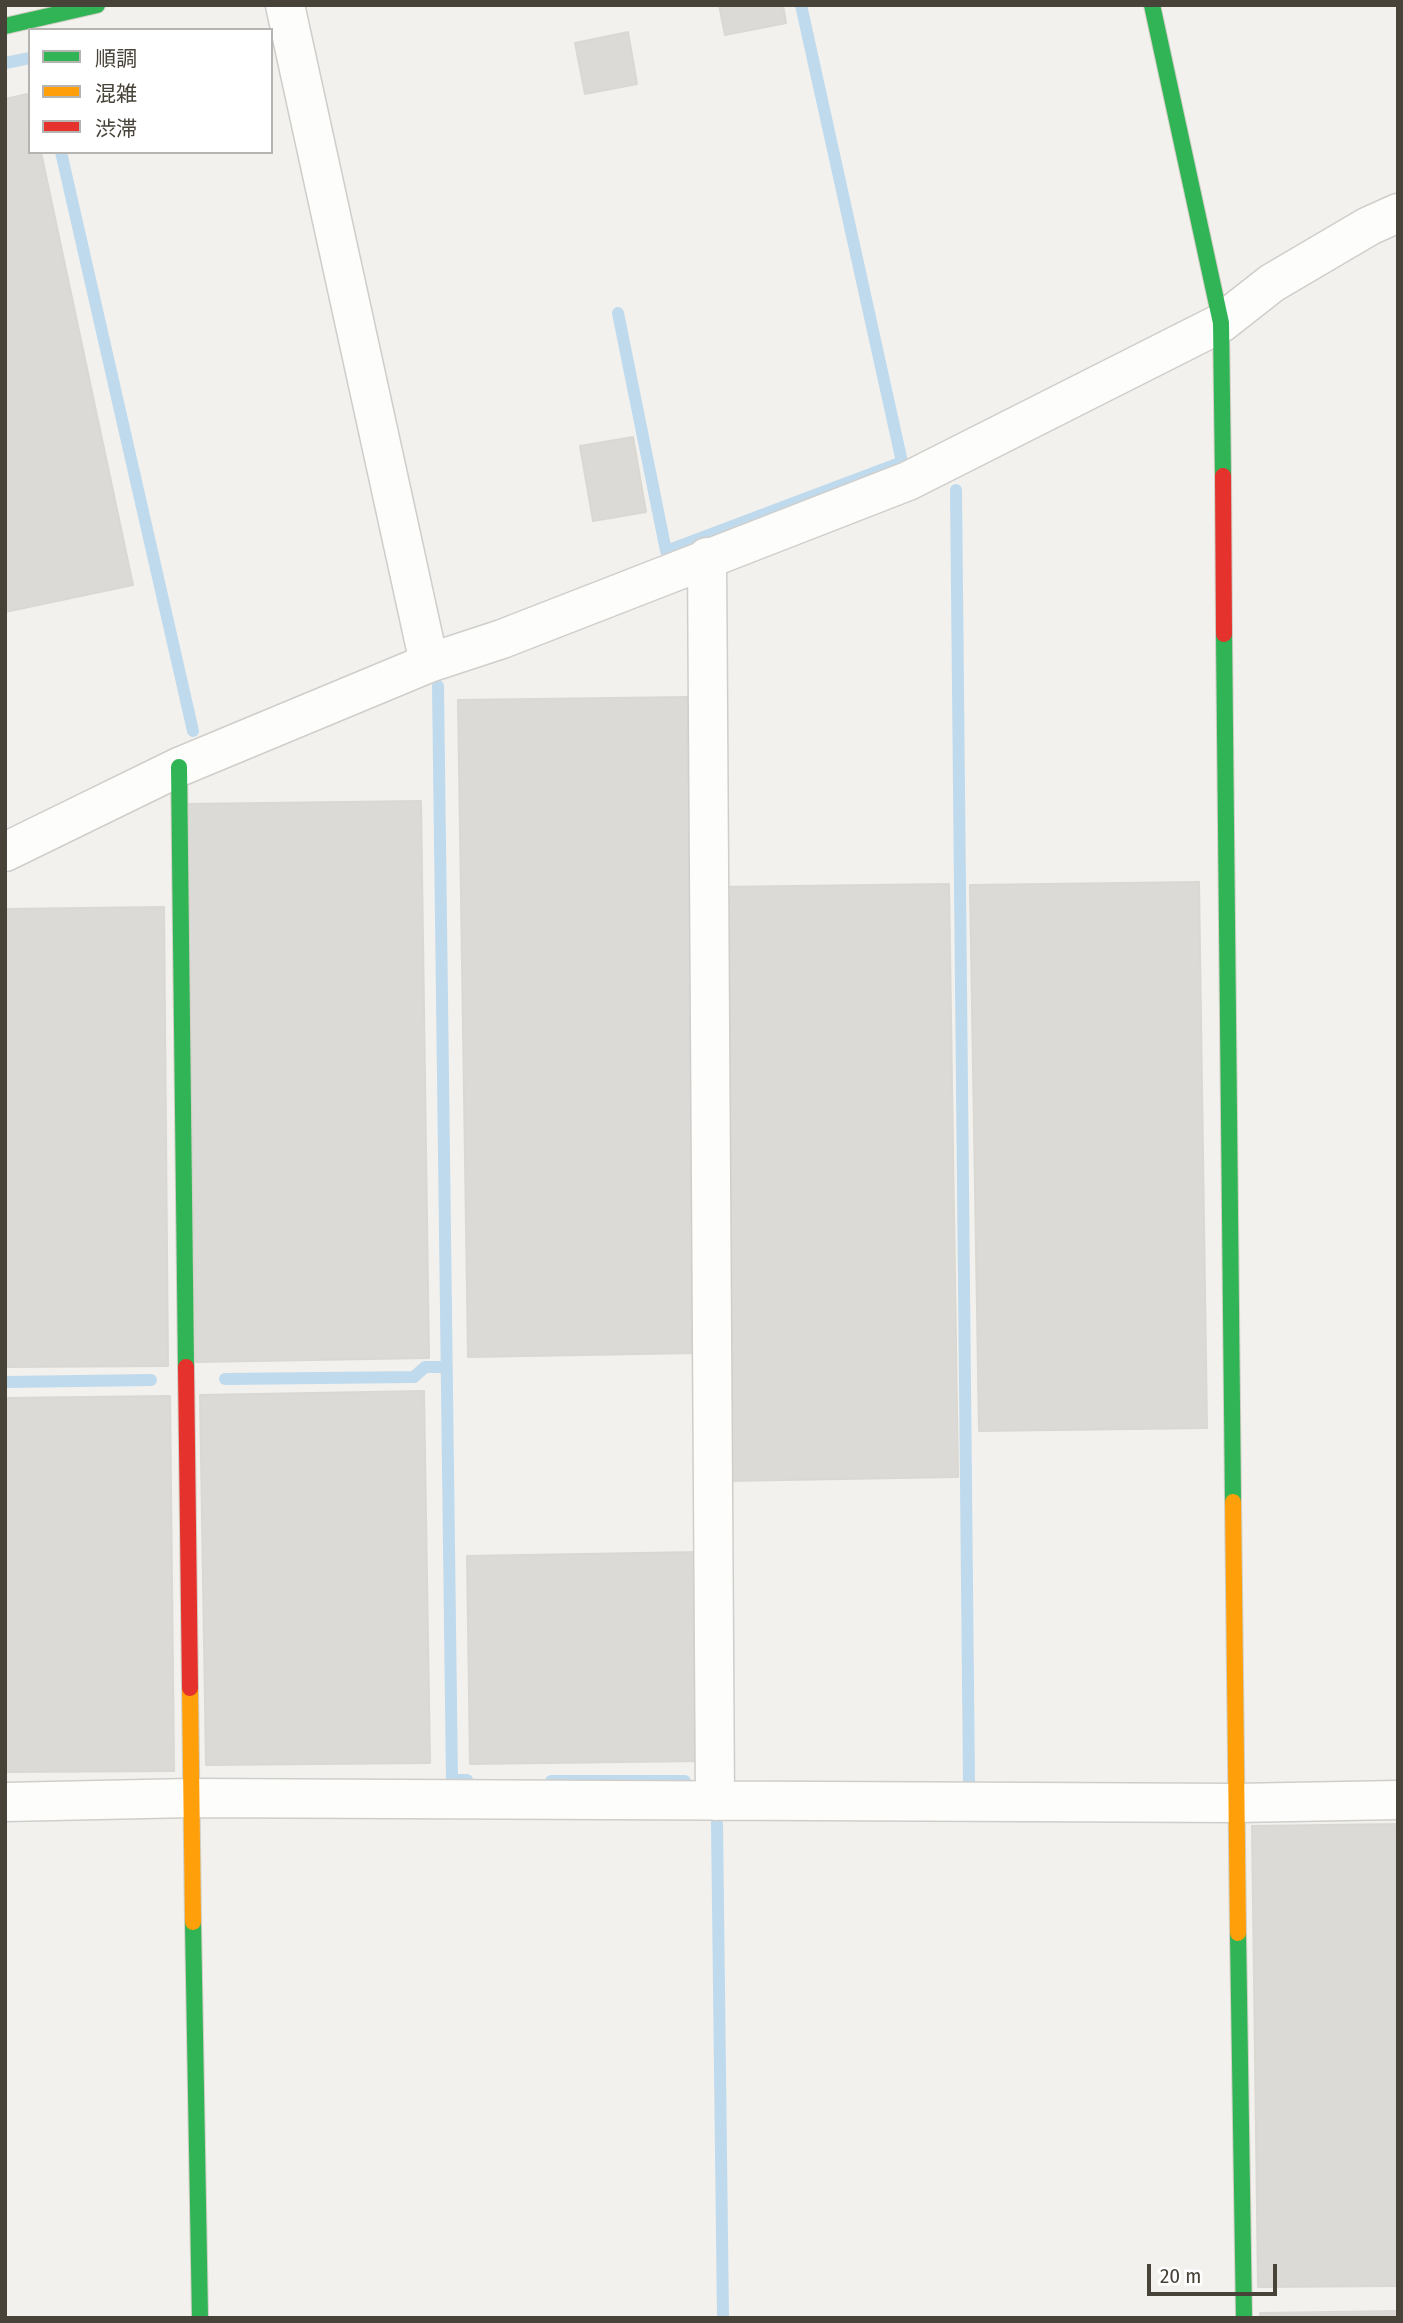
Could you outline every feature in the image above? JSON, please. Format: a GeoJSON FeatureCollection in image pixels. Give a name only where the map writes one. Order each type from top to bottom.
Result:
{"type":"FeatureCollection","features":[{"type":"Feature","properties":{"kind":"street"},"geometry":{"type":"LineString","coordinates":[[5,26],[97,5]]}},
{"type":"Feature","properties":{"kind":"street"},"geometry":{"type":"LineString","coordinates":[[285,5],[429,663]]}},
{"type":"Feature","properties":{"kind":"street"},"geometry":{"type":"LineString","coordinates":[[1152,5],[1221,323],[1244,2318]]}},
{"type":"Feature","properties":{"kind":"street"},"geometry":{"type":"LineString","coordinates":[[5,852],[178,767],[429,663],[502,639],[908,481],[1221,323],[1272,283],[1398,212]]}},
{"type":"Feature","properties":{"kind":"street"},"geometry":{"type":"LineString","coordinates":[[707,557],[715,1801]]}},
{"type":"Feature","properties":{"kind":"street"},"geometry":{"type":"LineString","coordinates":[[178,767],[200,2318]]}},
{"type":"Feature","properties":{"kind":"street"},"geometry":{"type":"LineString","coordinates":[[5,1801],[191,1798],[1236,1803],[1398,1800]]}},
{"type":"Feature","properties":{"kind":"building"},"geometry":{"type":"Polygon","coordinates":[[[719,5],[783,5],[786,23],[725,35],[719,5]]]}},
{"type":"Feature","properties":{"kind":"building"},"geometry":{"type":"Polygon","coordinates":[[[628,32],[637,84],[585,94],[575,43],[628,32]]]}},
{"type":"Feature","properties":{"kind":"building"},"geometry":{"type":"Polygon","coordinates":[[[28,94],[28,154],[41,154],[133,585],[5,612],[5,99],[28,94]]]}},
{"type":"Feature","properties":{"kind":"building"},"geometry":{"type":"Polygon","coordinates":[[[633,437],[646,512],[593,521],[580,446],[633,437]]]}},
{"type":"Feature","properties":{"kind":"building"},"geometry":{"type":"Polygon","coordinates":[[[687,697],[698,1353],[468,1357],[458,700],[687,697]]]}},
{"type":"Feature","properties":{"kind":"building"},"geometry":{"type":"Polygon","coordinates":[[[421,801],[429,1358],[196,1362],[187,804],[421,801]]]}},
{"type":"Feature","properties":{"kind":"building"},"geometry":{"type":"Polygon","coordinates":[[[1199,882],[1207,1428],[979,1431],[970,885],[1199,882]]]}},
{"type":"Feature","properties":{"kind":"building"},"geometry":{"type":"Polygon","coordinates":[[[949,884],[958,1477],[726,1481],[717,887],[949,884]]]}},
{"type":"Feature","properties":{"kind":"building"},"geometry":{"type":"Polygon","coordinates":[[[164,907],[168,1366],[5,1367],[5,909],[164,907]]]}},
{"type":"Feature","properties":{"kind":"building"},"geometry":{"type":"Polygon","coordinates":[[[424,1391],[430,1763],[206,1765],[200,1395],[424,1391]]]}},
{"type":"Feature","properties":{"kind":"building"},"geometry":{"type":"Polygon","coordinates":[[[170,1396],[174,1771],[5,1772],[5,1398],[170,1396]]]}},
{"type":"Feature","properties":{"kind":"building"},"geometry":{"type":"Polygon","coordinates":[[[697,1552],[701,1761],[470,1764],[467,1556],[697,1552]]]}},
{"type":"Feature","properties":{"kind":"building"},"geometry":{"type":"Polygon","coordinates":[[[1398,1824],[1398,2286],[1258,2287],[1252,1826],[1398,1824]]]}},
{"type":"Feature","properties":{"kind":"building"},"geometry":{"type":"Polygon","coordinates":[[[1398,2311],[1398,2318],[1260,2318],[1260,2313],[1398,2311]]]}},
{"type":"Feature","properties":{"kind":"waterway"},"geometry":{"type":"LineString","coordinates":[[618,313],[666,551],[902,462],[801,5]]}},
{"type":"Feature","properties":{"kind":"waterway"},"geometry":{"type":"LineString","coordinates":[[5,63],[28,58]]}},
{"type":"Feature","properties":{"kind":"waterway"},"geometry":{"type":"LineString","coordinates":[[61,154],[193,731]]}},
{"type":"Feature","properties":{"kind":"waterway"},"geometry":{"type":"LineString","coordinates":[[956,490],[969,1781]]}},
{"type":"Feature","properties":{"kind":"waterway"},"geometry":{"type":"LineString","coordinates":[[438,686],[452,1780],[467,1780]]}},
{"type":"Feature","properties":{"kind":"waterway"},"geometry":{"type":"LineString","coordinates":[[225,1379],[414,1377],[425,1367],[447,1367]]}},
{"type":"Feature","properties":{"kind":"waterway"},"geometry":{"type":"LineString","coordinates":[[5,1382],[151,1380]]}},
{"type":"Feature","properties":{"kind":"waterway"},"geometry":{"type":"LineString","coordinates":[[551,1781],[685,1781]]}},
{"type":"Feature","properties":{"kind":"waterway"},"geometry":{"type":"LineString","coordinates":[[717,1823],[723,2318]]}},
{"type":"Feature","properties":{"kind":"traffic: fast"},"geometry":{"type":"LineString","coordinates":[[5,26],[97,5]]}},
{"type":"Feature","properties":{"kind":"traffic: fast"},"geometry":{"type":"LineString","coordinates":[[1152,5],[1221,323],[1223,476]]}},
{"type":"Feature","properties":{"kind":"traffic: fast"},"geometry":{"type":"LineString","coordinates":[[1224,634],[1233,1502]]}},
{"type":"Feature","properties":{"kind":"traffic: fast"},"geometry":{"type":"LineString","coordinates":[[179,767],[186,1367]]}},
{"type":"Feature","properties":{"kind":"traffic: fast"},"geometry":{"type":"LineString","coordinates":[[193,1922],[200,2318]]}},
{"type":"Feature","properties":{"kind":"traffic: fast"},"geometry":{"type":"LineString","coordinates":[[1238,1933],[1244,2318]]}},
{"type":"Feature","properties":{"kind":"traffic: slow"},"geometry":{"type":"LineString","coordinates":[[1233,1502],[1238,1933]]}},
{"type":"Feature","properties":{"kind":"traffic: slow"},"geometry":{"type":"LineString","coordinates":[[190,1688],[193,1922]]}},
{"type":"Feature","properties":{"kind":"traffic: jam"},"geometry":{"type":"LineString","coordinates":[[1223,476],[1224,634]]}},
{"type":"Feature","properties":{"kind":"traffic: jam"},"geometry":{"type":"LineString","coordinates":[[186,1367],[190,1688]]}}]}
